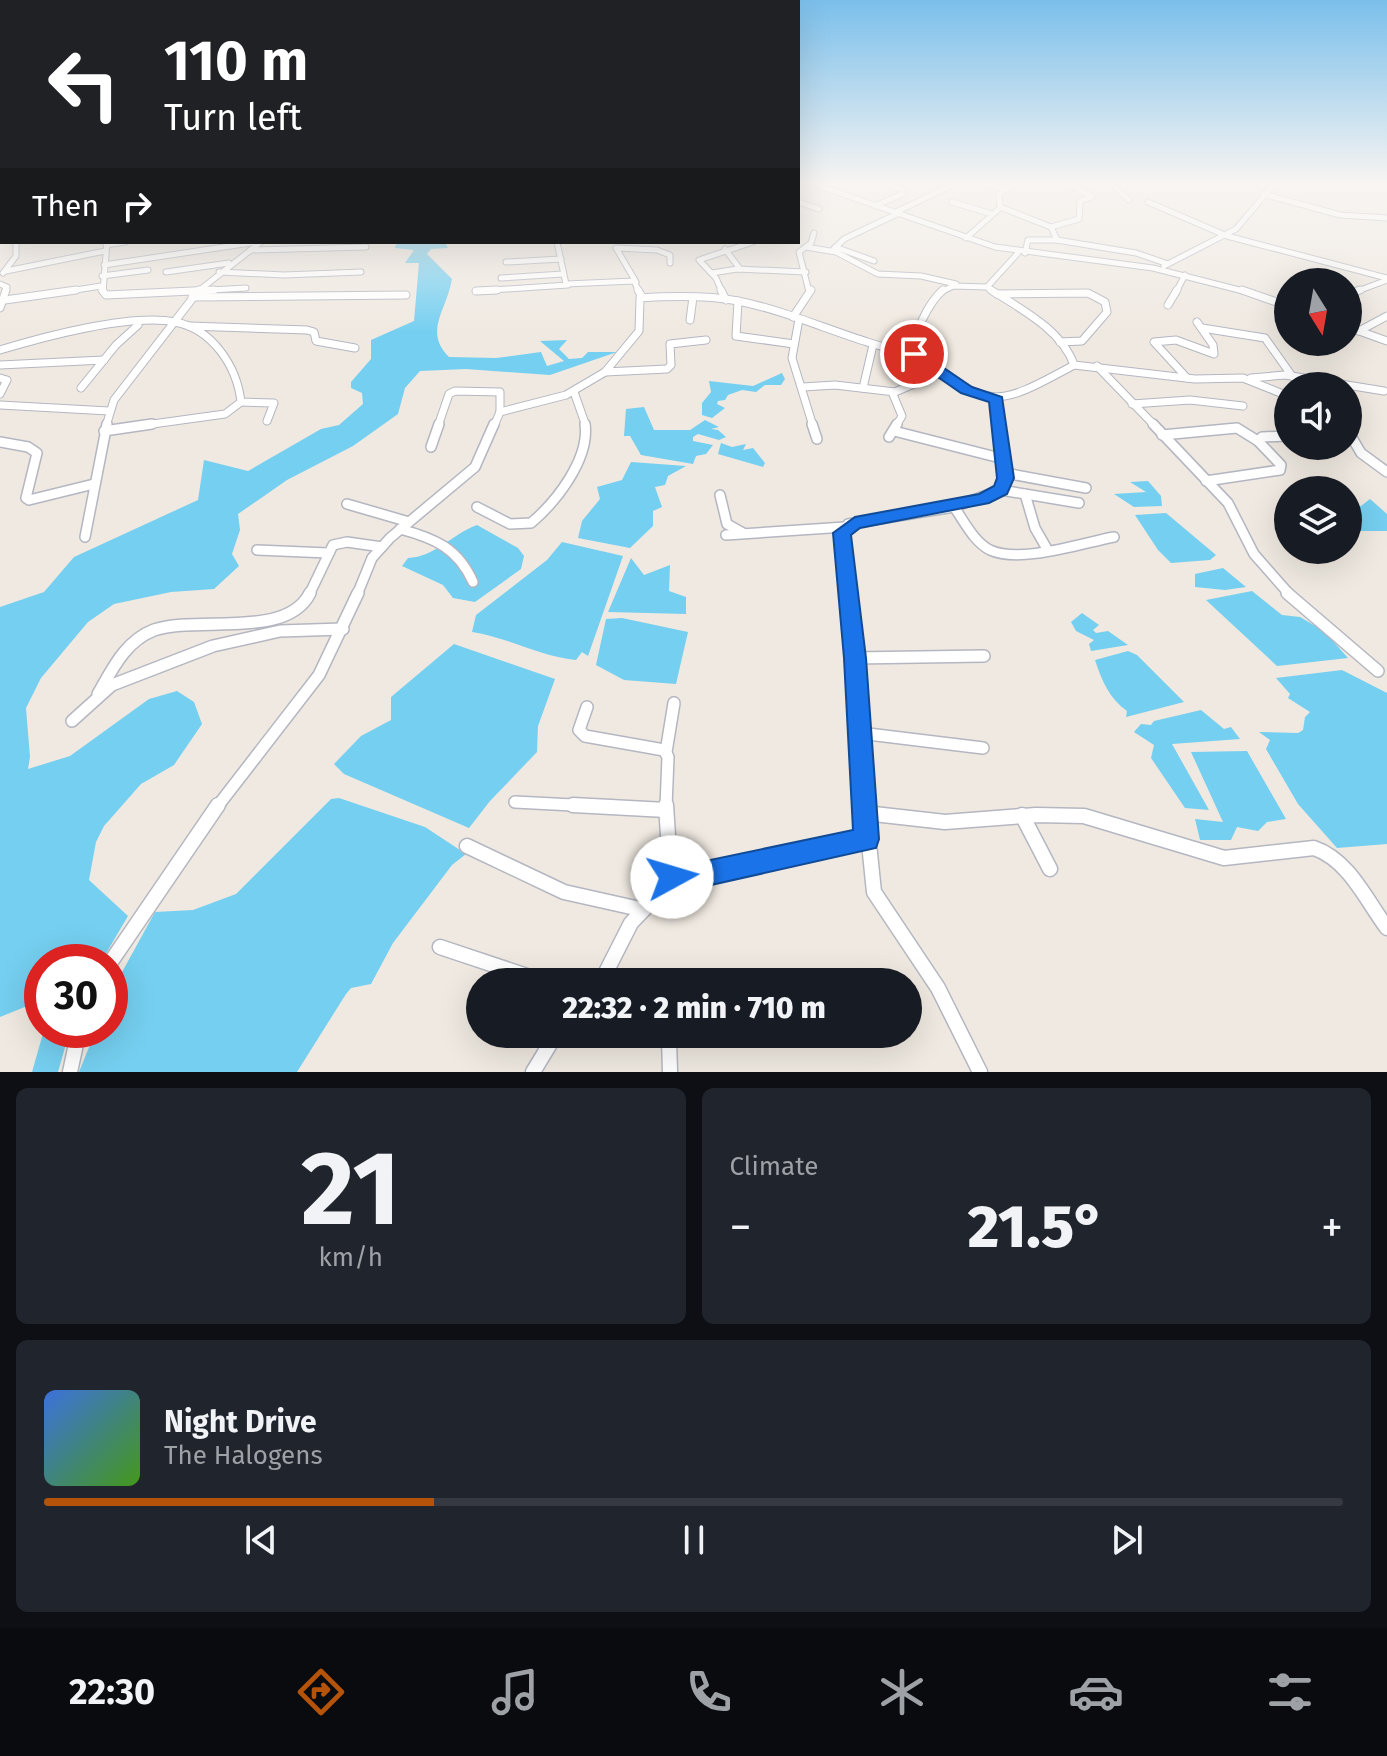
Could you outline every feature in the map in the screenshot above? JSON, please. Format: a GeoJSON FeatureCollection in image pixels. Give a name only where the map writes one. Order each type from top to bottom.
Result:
{"type":"FeatureCollection","features":[{"type":"Feature","properties":{"kind":"street"},"geometry":{"type":"LineString","coordinates":[[814,233],[799,255],[811,289],[796,318],[793,361],[817,439]]}},
{"type":"Feature","properties":{"kind":"street"},"geometry":{"type":"LineString","coordinates":[[834,249],[856,233]]}},
{"type":"Feature","properties":{"kind":"street"},"geometry":{"type":"LineString","coordinates":[[952,233],[1022,253],[1153,268],[1223,283],[1274,301]]}},
{"type":"Feature","properties":{"kind":"street"},"geometry":{"type":"LineString","coordinates":[[966,238],[971,233]]}},
{"type":"Feature","properties":{"kind":"street"},"geometry":{"type":"LineString","coordinates":[[1054,233],[1058,240]]}},
{"type":"Feature","properties":{"kind":"street"},"geometry":{"type":"LineString","coordinates":[[1220,233],[1387,279]]}},
{"type":"Feature","properties":{"kind":"street"},"geometry":{"type":"LineString","coordinates":[[1153,268],[1168,264],[1230,233]]}},
{"type":"Feature","properties":{"kind":"street"},"geometry":{"type":"LineString","coordinates":[[987,287],[1022,253],[1028,240],[1058,240],[1133,252],[1168,264]]}},
{"type":"Feature","properties":{"kind":"street"},"geometry":{"type":"LineString","coordinates":[[3,272],[16,257],[16,244]]}},
{"type":"Feature","properties":{"kind":"street"},"geometry":{"type":"LineString","coordinates":[[104,265],[247,244]]}},
{"type":"Feature","properties":{"kind":"street"},"geometry":{"type":"LineString","coordinates":[[85,537],[109,411],[199,289],[258,244]]}},
{"type":"Feature","properties":{"kind":"street"},"geometry":{"type":"LineString","coordinates":[[557,244],[568,285]]}},
{"type":"Feature","properties":{"kind":"street"},"geometry":{"type":"LineString","coordinates":[[722,244],[740,269]]}},
{"type":"Feature","properties":{"kind":"street"},"geometry":{"type":"LineString","coordinates":[[726,300],[712,273],[699,260],[745,244]]}},
{"type":"Feature","properties":{"kind":"street"},"geometry":{"type":"LineString","coordinates":[[3,272],[106,246],[102,293],[246,288]]}},
{"type":"Feature","properties":{"kind":"street"},"geometry":{"type":"LineString","coordinates":[[250,250],[366,247]]}},
{"type":"Feature","properties":{"kind":"street"},"geometry":{"type":"LineString","coordinates":[[806,247],[834,249],[874,261]]}},
{"type":"Feature","properties":{"kind":"street"},"geometry":{"type":"LineString","coordinates":[[500,412],[574,392],[605,372],[639,331],[642,297],[616,248],[662,251],[670,255],[670,263]]}},
{"type":"Feature","properties":{"kind":"street"},"geometry":{"type":"LineString","coordinates":[[834,249],[878,274],[921,276],[987,287],[1060,342],[1074,359],[1074,365]]}},
{"type":"Feature","properties":{"kind":"street"},"geometry":{"type":"LineString","coordinates":[[506,262],[561,259]]}},
{"type":"Feature","properties":{"kind":"street"},"geometry":{"type":"LineString","coordinates":[[166,272],[232,263]]}},
{"type":"Feature","properties":{"kind":"street"},"geometry":{"type":"LineString","coordinates":[[712,273],[740,269],[806,272]]}},
{"type":"Feature","properties":{"kind":"street"},"geometry":{"type":"LineString","coordinates":[[102,276],[148,270]]}},
{"type":"Feature","properties":{"kind":"street"},"geometry":{"type":"LineString","coordinates":[[219,272],[284,275],[361,272]]}},
{"type":"Feature","properties":{"kind":"street"},"geometry":{"type":"LineString","coordinates":[[501,278],[563,274]]}},
{"type":"Feature","properties":{"kind":"street"},"geometry":{"type":"LineString","coordinates":[[1168,305],[1185,275]]}},
{"type":"Feature","properties":{"kind":"street"},"geometry":{"type":"LineString","coordinates":[[1362,289],[1387,279]]}},
{"type":"Feature","properties":{"kind":"street"},"geometry":{"type":"LineString","coordinates":[[476,291],[636,282]]}},
{"type":"Feature","properties":{"kind":"street"},"geometry":{"type":"LineString","coordinates":[[0,284],[7,284],[5,300],[0,308]]}},
{"type":"Feature","properties":{"kind":"street"},"geometry":{"type":"LineString","coordinates":[[914,354],[913,346],[931,297],[944,288],[959,284]]}},
{"type":"Feature","properties":{"kind":"street"},"geometry":{"type":"LineString","coordinates":[[5,300],[101,286]]}},
{"type":"Feature","properties":{"kind":"street"},"geometry":{"type":"LineString","coordinates":[[997,294],[1088,293],[1105,302],[1107,312],[1080,343],[1060,342]]}},
{"type":"Feature","properties":{"kind":"street"},"geometry":{"type":"LineString","coordinates":[[192,297],[406,295]]}},
{"type":"Feature","properties":{"kind":"street"},"geometry":{"type":"LineString","coordinates":[[642,297],[738,301],[873,345],[914,354],[967,390],[996,400],[1025,392],[1074,365],[1187,378],[1274,377]]}},
{"type":"Feature","properties":{"kind":"street"},"geometry":{"type":"LineString","coordinates":[[690,320],[693,297]]}},
{"type":"Feature","properties":{"kind":"street"},"geometry":{"type":"LineString","coordinates":[[738,301],[736,336],[794,344]]}},
{"type":"Feature","properties":{"kind":"street"},"geometry":{"type":"LineString","coordinates":[[1362,329],[1387,316]]}},
{"type":"Feature","properties":{"kind":"street"},"geometry":{"type":"LineString","coordinates":[[0,350],[34,339],[173,321],[210,338],[225,357],[241,402]]}},
{"type":"Feature","properties":{"kind":"street"},"geometry":{"type":"LineString","coordinates":[[81,388],[141,323]]}},
{"type":"Feature","properties":{"kind":"street"},"geometry":{"type":"LineString","coordinates":[[1187,378],[1154,342],[1176,340],[1214,354],[1214,347],[1200,325],[1265,338],[1289,372]]}},
{"type":"Feature","properties":{"kind":"street"},"geometry":{"type":"LineString","coordinates":[[186,326],[307,330],[314,332],[316,341],[355,348]]}},
{"type":"Feature","properties":{"kind":"street"},"geometry":{"type":"LineString","coordinates":[[1362,332],[1387,341]]}},
{"type":"Feature","properties":{"kind":"street"},"geometry":{"type":"LineString","coordinates":[[605,372],[667,369],[671,365],[670,344],[706,340]]}},
{"type":"Feature","properties":{"kind":"street"},"geometry":{"type":"LineString","coordinates":[[863,388],[873,345]]}},
{"type":"Feature","properties":{"kind":"street"},"geometry":{"type":"LineString","coordinates":[[0,365],[104,360]]}},
{"type":"Feature","properties":{"kind":"street"},"geometry":{"type":"LineString","coordinates":[[1097,366],[1234,510],[1254,554],[1280,587],[1378,671]]}},
{"type":"Feature","properties":{"kind":"street"},"geometry":{"type":"LineString","coordinates":[[803,387],[828,384],[892,392],[940,373]]}},
{"type":"Feature","properties":{"kind":"street"},"geometry":{"type":"LineString","coordinates":[[0,378],[7,380],[0,394]]}},
{"type":"Feature","properties":{"kind":"street"},"geometry":{"type":"LineString","coordinates":[[1248,379],[1274,390]]}},
{"type":"Feature","properties":{"kind":"street"},"geometry":{"type":"LineString","coordinates":[[1362,387],[1386,391]]}},
{"type":"Feature","properties":{"kind":"street"},"geometry":{"type":"LineString","coordinates":[[123,944],[229,789],[319,675],[343,629],[364,570],[400,529],[475,467],[500,412],[500,392],[455,391],[449,394],[431,447]]}},
{"type":"Feature","properties":{"kind":"street"},"geometry":{"type":"LineString","coordinates":[[477,507],[514,525],[537,521],[563,484],[585,444],[585,425],[574,392]]}},
{"type":"Feature","properties":{"kind":"street"},"geometry":{"type":"LineString","coordinates":[[892,392],[902,416],[892,434],[1004,459]]}},
{"type":"Feature","properties":{"kind":"street"},"geometry":{"type":"LineString","coordinates":[[996,400],[1005,473],[1001,490]]}},
{"type":"Feature","properties":{"kind":"street"},"geometry":{"type":"LineString","coordinates":[[1132,404],[1197,400],[1243,406]]}},
{"type":"Feature","properties":{"kind":"street"},"geometry":{"type":"LineString","coordinates":[[104,431],[225,414],[241,402],[272,401],[267,421]]}},
{"type":"Feature","properties":{"kind":"street"},"geometry":{"type":"LineString","coordinates":[[0,405],[109,411]]}},
{"type":"Feature","properties":{"kind":"street"},"geometry":{"type":"LineString","coordinates":[[1162,435],[1237,428],[1258,441],[1281,465],[1280,470],[1206,481]]}},
{"type":"Feature","properties":{"kind":"street"},"geometry":{"type":"LineString","coordinates":[[1258,441],[1262,437],[1274,437]]}},
{"type":"Feature","properties":{"kind":"street"},"geometry":{"type":"LineString","coordinates":[[0,442],[28,447],[37,453],[26,498],[29,500],[94,484]]}},
{"type":"Feature","properties":{"kind":"street"},"geometry":{"type":"LineString","coordinates":[[1362,454],[1387,472]]}},
{"type":"Feature","properties":{"kind":"street"},"geometry":{"type":"LineString","coordinates":[[1005,473],[1086,488]]}},
{"type":"Feature","properties":{"kind":"street"},"geometry":{"type":"LineString","coordinates":[[726,535],[845,527],[954,507],[1001,490],[1079,503]]}},
{"type":"Feature","properties":{"kind":"street"},"geometry":{"type":"LineString","coordinates":[[1025,494],[1035,528],[1047,549]]}},
{"type":"Feature","properties":{"kind":"street"},"geometry":{"type":"LineString","coordinates":[[720,495],[727,524],[743,533]]}},
{"type":"Feature","properties":{"kind":"street"},"geometry":{"type":"LineString","coordinates":[[347,504],[409,522]]}},
{"type":"Feature","properties":{"kind":"street"},"geometry":{"type":"LineString","coordinates":[[954,507],[989,549],[1010,554],[1114,537]]}},
{"type":"Feature","properties":{"kind":"street"},"geometry":{"type":"LineString","coordinates":[[845,527],[841,537],[855,658],[869,873],[879,905],[916,952],[953,1013],[980,1072]]}},
{"type":"Feature","properties":{"kind":"street"},"geometry":{"type":"LineString","coordinates":[[400,529],[436,540],[462,557],[473,582]]}},
{"type":"Feature","properties":{"kind":"street"},"geometry":{"type":"LineString","coordinates":[[72,721],[98,694],[124,650],[154,630],[273,619],[295,613],[305,603],[328,553],[342,541],[382,547]]}},
{"type":"Feature","properties":{"kind":"street"},"geometry":{"type":"LineString","coordinates":[[257,550],[328,553]]}},
{"type":"Feature","properties":{"kind":"street"},"geometry":{"type":"LineString","coordinates":[[98,694],[146,670],[213,646],[267,632],[343,629]]}},
{"type":"Feature","properties":{"kind":"street"},"geometry":{"type":"LineString","coordinates":[[855,658],[984,656]]}},
{"type":"Feature","properties":{"kind":"street"},"geometry":{"type":"LineString","coordinates":[[671,881],[666,752],[674,703]]}},
{"type":"Feature","properties":{"kind":"street"},"geometry":{"type":"LineString","coordinates":[[587,707],[579,726],[585,736],[666,752]]}},
{"type":"Feature","properties":{"kind":"street"},"geometry":{"type":"LineString","coordinates":[[860,733],[983,748]]}},
{"type":"Feature","properties":{"kind":"street"},"geometry":{"type":"LineString","coordinates":[[515,802],[666,810]]}},
{"type":"Feature","properties":{"kind":"street"},"geometry":{"type":"LineString","coordinates":[[865,813],[940,822],[1022,815],[1098,818],[1222,858],[1253,859],[1294,848],[1318,849],[1330,854],[1341,865],[1387,928]]}},
{"type":"Feature","properties":{"kind":"street"},"geometry":{"type":"LineString","coordinates":[[1022,815],[1050,869]]}},
{"type":"Feature","properties":{"kind":"street"},"geometry":{"type":"LineString","coordinates":[[608,968],[640,909],[671,881],[867,839]]}},
{"type":"Feature","properties":{"kind":"street"},"geometry":{"type":"LineString","coordinates":[[467,846],[564,892],[640,909]]}},
{"type":"Feature","properties":{"kind":"street"},"geometry":{"type":"LineString","coordinates":[[440,947],[503,968]]}},
{"type":"Feature","properties":{"kind":"street"},"geometry":{"type":"LineString","coordinates":[[70,1072],[75,1048]]}},
{"type":"Feature","properties":{"kind":"street"},"geometry":{"type":"LineString","coordinates":[[533,1072],[548,1048]]}},
{"type":"Feature","properties":{"kind":"street"},"geometry":{"type":"LineString","coordinates":[[669,1048],[670,1072]]}},
{"type":"Feature","properties":{"kind":"water"},"geometry":{"type":"Polygon","coordinates":[[[396,244],[446,244],[448,248],[431,249],[427,254],[452,279],[437,329],[441,347],[449,357],[496,358],[541,352],[547,366],[564,361],[540,341],[567,340],[559,349],[569,359],[582,358],[588,352],[617,352],[550,375],[466,369],[420,371],[405,388],[398,414],[353,446],[287,480],[238,514],[240,530],[232,554],[239,566],[214,589],[171,592],[114,604],[88,622],[41,678],[26,708],[28,769],[70,756],[149,699],[177,691],[194,702],[202,724],[174,765],[141,784],[104,826],[96,842],[89,880],[128,916],[112,944],[24,944],[24,1007],[0,1017],[0,607],[44,592],[74,557],[198,500],[204,460],[248,471],[321,429],[339,425],[363,404],[362,393],[351,388],[351,382],[371,359],[371,340],[414,321],[419,263],[405,263],[414,250],[395,248],[396,244]]]}},
{"type":"Feature","properties":{"kind":"water"},"geometry":{"type":"Polygon","coordinates":[[[782,373],[785,379],[781,385],[765,385],[756,392],[742,390],[728,395],[717,404],[725,408],[712,418],[702,415],[702,403],[711,392],[709,381],[753,386],[782,373]]]}},
{"type":"Feature","properties":{"kind":"water"},"geometry":{"type":"Polygon","coordinates":[[[644,407],[654,430],[690,430],[705,420],[719,427],[711,429],[718,430],[726,437],[719,440],[698,434],[693,437],[693,441],[713,445],[706,454],[696,456],[693,464],[641,455],[630,436],[624,436],[626,409],[644,407]]]}},
{"type":"Feature","properties":{"kind":"water"},"geometry":{"type":"Polygon","coordinates":[[[721,443],[732,447],[746,444],[743,450],[753,448],[765,463],[763,467],[718,454],[721,443]]]}},
{"type":"Feature","properties":{"kind":"water"},"geometry":{"type":"Polygon","coordinates":[[[631,462],[686,466],[668,476],[665,485],[655,487],[662,507],[653,511],[653,526],[630,548],[578,538],[582,521],[600,499],[597,487],[622,480],[631,462]]]}},
{"type":"Feature","properties":{"kind":"water"},"geometry":{"type":"Polygon","coordinates":[[[1148,481],[1161,496],[1162,506],[1134,507],[1114,494],[1146,492],[1130,482],[1148,481]]]}},
{"type":"Feature","properties":{"kind":"water"},"geometry":{"type":"Polygon","coordinates":[[[1370,499],[1387,514],[1387,531],[1362,531],[1362,505],[1370,499]]]}},
{"type":"Feature","properties":{"kind":"water"},"geometry":{"type":"Polygon","coordinates":[[[1166,513],[1216,555],[1210,560],[1171,563],[1158,550],[1135,515],[1166,513]]]}},
{"type":"Feature","properties":{"kind":"water"},"geometry":{"type":"Polygon","coordinates":[[[477,525],[518,548],[524,556],[521,569],[475,602],[453,598],[443,585],[402,566],[408,558],[427,554],[477,525]]]}},
{"type":"Feature","properties":{"kind":"water"},"geometry":{"type":"Polygon","coordinates":[[[562,542],[623,556],[588,656],[582,652],[576,660],[562,658],[472,632],[476,615],[547,560],[562,542]]]}},
{"type":"Feature","properties":{"kind":"water"},"geometry":{"type":"Polygon","coordinates":[[[631,558],[644,575],[670,565],[669,591],[686,597],[686,614],[608,612],[631,558]]]}},
{"type":"Feature","properties":{"kind":"water"},"geometry":{"type":"Polygon","coordinates":[[[1223,568],[1246,587],[1225,590],[1195,587],[1195,574],[1223,568]]]}},
{"type":"Feature","properties":{"kind":"water"},"geometry":{"type":"Polygon","coordinates":[[[1252,591],[1282,615],[1300,617],[1324,631],[1348,658],[1277,666],[1206,600],[1252,591]]]}},
{"type":"Feature","properties":{"kind":"water"},"geometry":{"type":"Polygon","coordinates":[[[1082,613],[1099,625],[1093,630],[1096,633],[1108,631],[1128,645],[1091,651],[1089,644],[1094,640],[1076,631],[1071,622],[1082,613]]]}},
{"type":"Feature","properties":{"kind":"water"},"geometry":{"type":"Polygon","coordinates":[[[622,618],[688,632],[676,684],[624,680],[596,665],[606,619],[622,618]]]}},
{"type":"Feature","properties":{"kind":"water"},"geometry":{"type":"Polygon","coordinates":[[[454,644],[555,679],[538,726],[537,752],[469,828],[344,774],[334,764],[361,736],[391,720],[391,697],[454,644]]]}},
{"type":"Feature","properties":{"kind":"water"},"geometry":{"type":"Polygon","coordinates":[[[1128,651],[1137,655],[1184,702],[1126,717],[1127,711],[1107,688],[1095,660],[1128,651]]]}},
{"type":"Feature","properties":{"kind":"water"},"geometry":{"type":"Polygon","coordinates":[[[1342,670],[1387,693],[1387,844],[1337,848],[1298,804],[1266,749],[1270,740],[1259,732],[1298,733],[1303,730],[1305,717],[1310,712],[1288,698],[1290,694],[1276,678],[1342,670]]]}},
{"type":"Feature","properties":{"kind":"water"},"geometry":{"type":"Polygon","coordinates":[[[1201,710],[1224,729],[1231,727],[1240,739],[1172,744],[1209,810],[1185,808],[1151,758],[1154,745],[1134,732],[1141,724],[1151,725],[1154,721],[1201,710]]]}},
{"type":"Feature","properties":{"kind":"water"},"geometry":{"type":"Polygon","coordinates":[[[1247,751],[1286,819],[1267,822],[1258,831],[1237,827],[1231,840],[1200,840],[1195,819],[1223,822],[1191,752],[1247,751]]]}},
{"type":"Feature","properties":{"kind":"water"},"geometry":{"type":"Polygon","coordinates":[[[339,798],[425,827],[466,854],[452,865],[393,943],[371,984],[351,988],[346,994],[297,1072],[79,1072],[89,1048],[128,1048],[128,961],[155,912],[193,910],[236,894],[331,799],[339,798]]]}},
{"type":"Feature","properties":{"kind":"water"},"geometry":{"type":"Polygon","coordinates":[[[39,1048],[65,1048],[58,1072],[32,1072],[39,1048]]]}},
{"type":"Feature","properties":{"kind":"route"},"geometry":{"type":"LineString","coordinates":[[672,877],[671,881],[867,839],[855,658],[842,533],[848,524],[954,507],[983,499],[1001,490],[1006,478],[996,400],[967,390],[914,354]]}}]}
